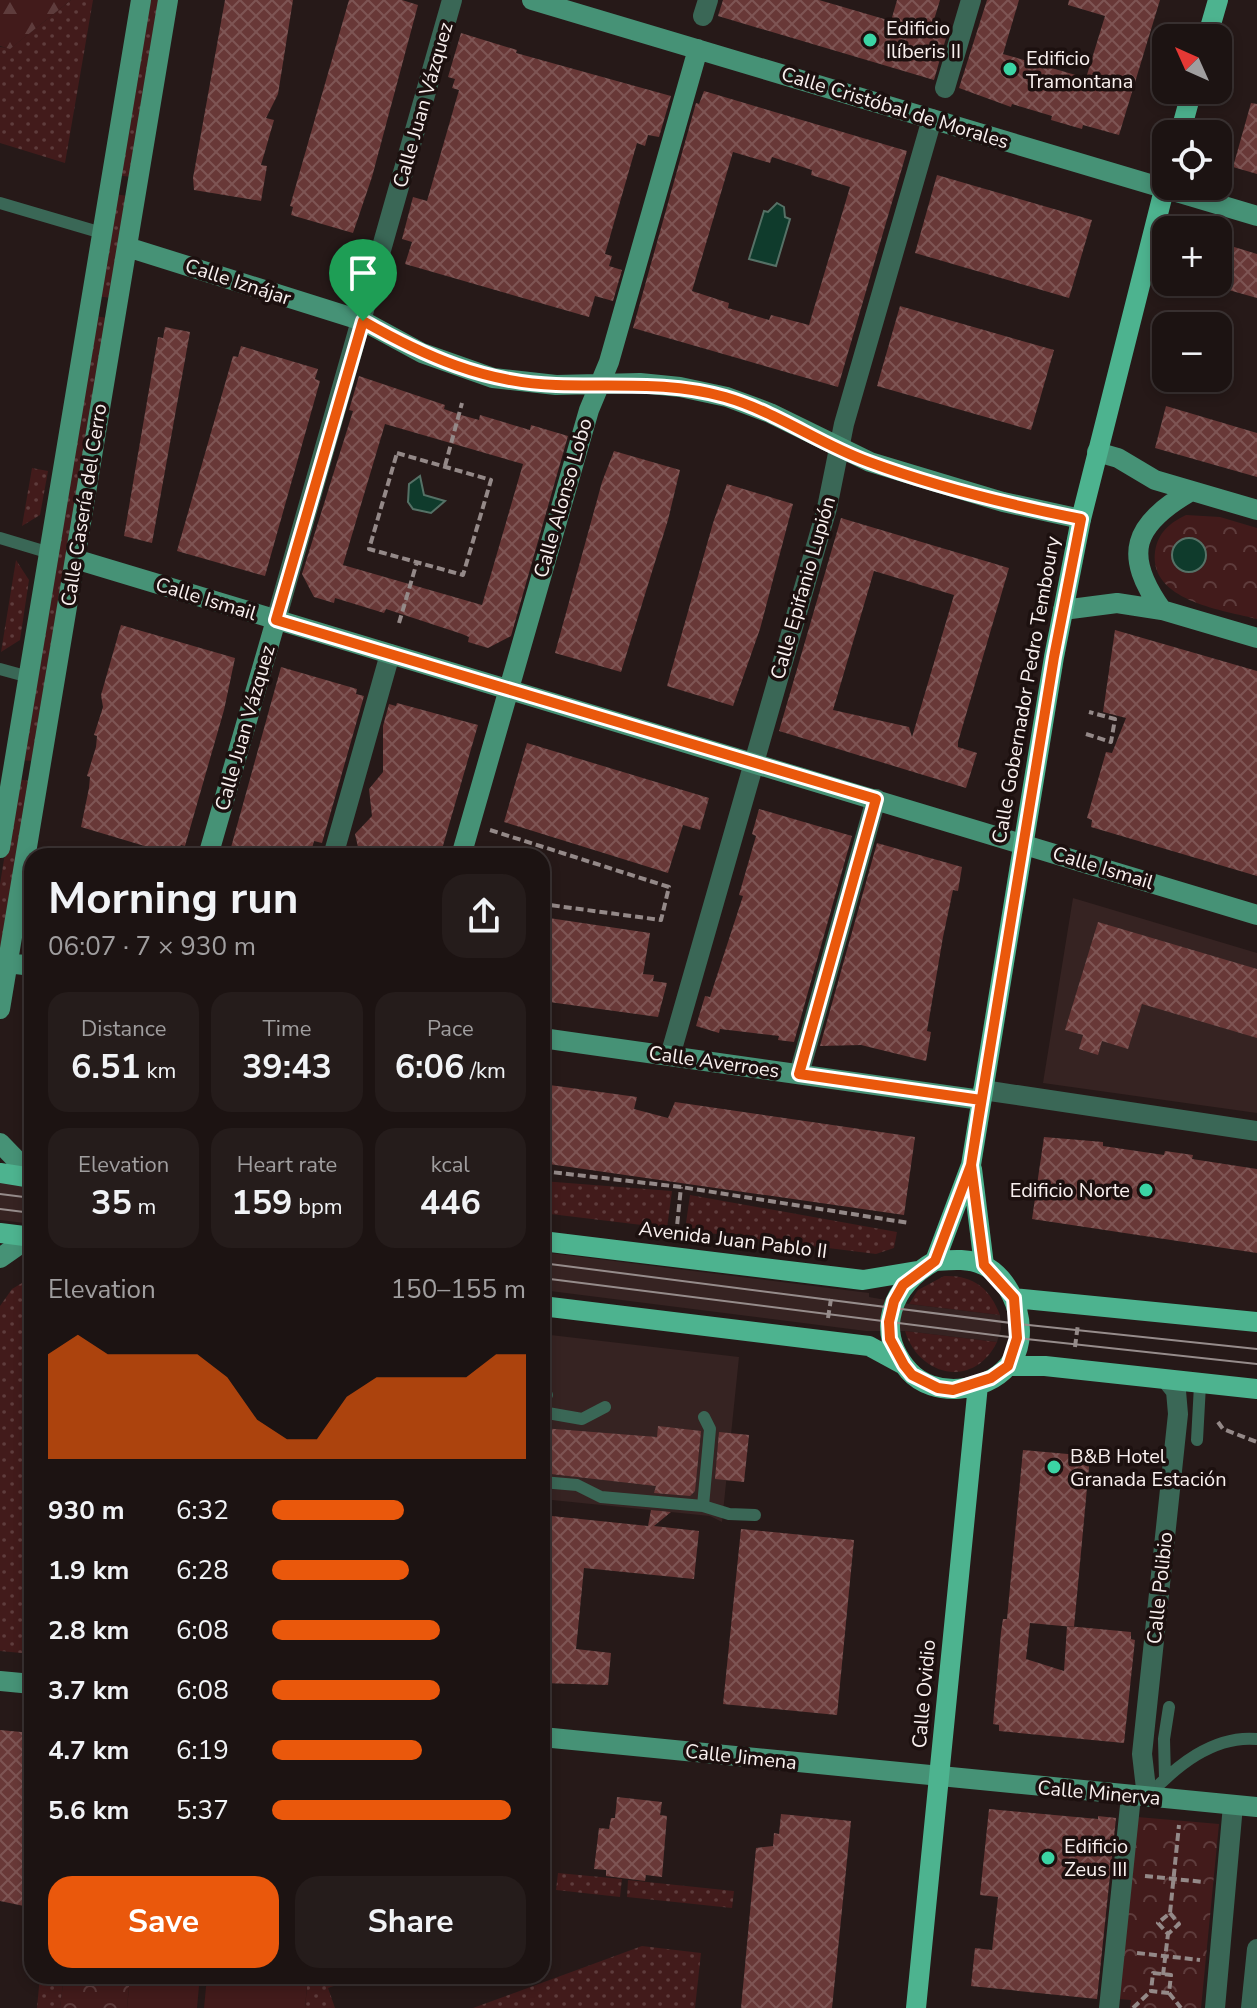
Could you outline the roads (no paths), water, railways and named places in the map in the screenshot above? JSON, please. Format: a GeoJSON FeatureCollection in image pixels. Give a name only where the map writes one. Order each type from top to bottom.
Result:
{"type":"FeatureCollection","features":[{"type":"Feature","properties":{"kind":"main road"},"geometry":{"type":"LineString","coordinates":[[1211,24],[1218,0]]}},
{"type":"Feature","properties":{"kind":"main road","name":"Calle Gobernador Pedro Temboury"},"geometry":{"type":"LineString","coordinates":[[926,1266],[971,1165],[1063,610],[1097,452],[1161,200]]}},
{"type":"Feature","properties":{"kind":"main road","name":"Calle Gobernador Pedro Temboury"},"geometry":{"type":"LineString","coordinates":[[971,1165],[984,1265]]}},
{"type":"Feature","properties":{"kind":"main road"},"geometry":{"type":"LineString","coordinates":[[0,1173],[24,1176]]}},
{"type":"Feature","properties":{"kind":"main road"},"geometry":{"type":"LineString","coordinates":[[0,1233],[24,1236]]}},
{"type":"Feature","properties":{"kind":"main road","name":"Avenida Juan Pablo II"},"geometry":{"type":"LineString","coordinates":[[550,1242],[863,1280],[926,1266]]}},
{"type":"Feature","properties":{"kind":"main road"},"geometry":{"type":"LineString","coordinates":[[1008,1366],[1019,1324],[1014,1298],[984,1265],[926,1266],[896,1297],[889,1322],[890,1339],[912,1375],[938,1388],[953,1390],[978,1385],[1008,1366],[1045,1366],[1257,1389]]}},
{"type":"Feature","properties":{"kind":"main road"},"geometry":{"type":"LineString","coordinates":[[1014,1298],[1257,1322]]}},
{"type":"Feature","properties":{"kind":"main road"},"geometry":{"type":"LineString","coordinates":[[550,1307],[869,1346],[904,1365]]}},
{"type":"Feature","properties":{"kind":"main road","name":"Calle Ovidio"},"geometry":{"type":"LineString","coordinates":[[916,2008],[978,1385]]}},
{"type":"Feature","properties":{"kind":"street","name":"Calle Casería del Cerro"},"geometry":{"type":"LineString","coordinates":[[0,848],[7,764],[29,677],[141,0]]}},
{"type":"Feature","properties":{"kind":"street","name":"Calle Casería del Cerro"},"geometry":{"type":"LineString","coordinates":[[27,848],[168,0]]}},
{"type":"Feature","properties":{"kind":"street","name":"Calle Juan Vázquez"},"geometry":{"type":"LineString","coordinates":[[210,848],[452,0]]}},
{"type":"Feature","properties":{"kind":"street","name":"Calle Cristóbal de Morales"},"geometry":{"type":"LineString","coordinates":[[532,0],[1152,181]]}},
{"type":"Feature","properties":{"kind":"street"},"geometry":{"type":"LineString","coordinates":[[945,88],[971,0]]}},
{"type":"Feature","properties":{"kind":"street","name":"Calle Alonso Lobo"},"geometry":{"type":"LineString","coordinates":[[463,848],[589,410],[609,362],[698,49]]}},
{"type":"Feature","properties":{"kind":"street","name":"Calle Epifanio Lupión"},"geometry":{"type":"LineString","coordinates":[[670,1056],[754,763],[840,450],[844,424],[932,119]]}},
{"type":"Feature","properties":{"kind":"street","name":"Calle Cristóbal de Morales"},"geometry":{"type":"LineString","coordinates":[[1210,200],[1257,216]]}},
{"type":"Feature","properties":{"kind":"street","name":"Calle Iznájar"},"geometry":{"type":"LineString","coordinates":[[127,247],[363,321],[422,353],[493,378],[556,385],[680,387],[727,397],[770,413],[840,450],[870,462],[1003,502],[1081,519]]}},
{"type":"Feature","properties":{"kind":"street"},"geometry":{"type":"LineString","coordinates":[[1097,452],[1118,458],[1155,480],[1257,510]]}},
{"type":"Feature","properties":{"kind":"street"},"geometry":{"type":"LineString","coordinates":[[1162,610],[1143,584],[1136,560],[1139,542],[1146,524],[1155,515],[1191,491]]}},
{"type":"Feature","properties":{"kind":"street","name":"Calle Ismail"},"geometry":{"type":"LineString","coordinates":[[75,559],[1257,915]]}},
{"type":"Feature","properties":{"kind":"street"},"geometry":{"type":"LineString","coordinates":[[1063,610],[1117,603],[1162,610],[1257,638]]}},
{"type":"Feature","properties":{"kind":"street"},"geometry":{"type":"LineString","coordinates":[[335,848],[390,654]]}},
{"type":"Feature","properties":{"kind":"street"},"geometry":{"type":"LineString","coordinates":[[799,1074],[876,799]]}},
{"type":"Feature","properties":{"kind":"street","name":"Calle Casería del Cerro"},"geometry":{"type":"LineString","coordinates":[[0,1009],[24,867]]}},
{"type":"Feature","properties":{"kind":"street"},"geometry":{"type":"LineString","coordinates":[[8,963],[24,965]]}},
{"type":"Feature","properties":{"kind":"street","name":"Calle Averroes"},"geometry":{"type":"LineString","coordinates":[[550,1039],[799,1074],[1257,1131]]}},
{"type":"Feature","properties":{"kind":"street"},"geometry":{"type":"LineString","coordinates":[[0,1143],[24,1168]]}},
{"type":"Feature","properties":{"kind":"street"},"geometry":{"type":"LineString","coordinates":[[0,1258],[24,1242]]}},
{"type":"Feature","properties":{"kind":"street","name":"Calle Polibio"},"geometry":{"type":"LineString","coordinates":[[1109,2008],[1123,1874],[1139,1797],[1178,1414],[1176,1391],[1168,1381]]}},
{"type":"Feature","properties":{"kind":"street"},"geometry":{"type":"LineString","coordinates":[[0,1681],[24,1683]]}},
{"type":"Feature","properties":{"kind":"street","name":"Calle Jimena"},"geometry":{"type":"LineString","coordinates":[[550,1738],[941,1778]]}},
{"type":"Feature","properties":{"kind":"street","name":"Calle Minerva"},"geometry":{"type":"LineString","coordinates":[[941,1778],[1257,1807]]}},
{"type":"Feature","properties":{"kind":"street"},"geometry":{"type":"LineString","coordinates":[[1215,2008],[1233,1805]]}},
{"type":"Feature","properties":{"kind":"street"},"geometry":{"type":"LineString","coordinates":[[1219,1956],[1257,1952],[1251,2008]]}},
{"type":"Feature","properties":{"kind":"lane"},"geometry":{"type":"LineString","coordinates":[[0,203],[102,233]]}},
{"type":"Feature","properties":{"kind":"lane"},"geometry":{"type":"LineString","coordinates":[[0,538],[50,553]]}},
{"type":"Feature","properties":{"kind":"lane"},"geometry":{"type":"LineString","coordinates":[[0,669],[29,677]]}},
{"type":"Feature","properties":{"kind":"lane"},"geometry":{"type":"LineString","coordinates":[[1197,1440],[1200,1385]]}},
{"type":"Feature","properties":{"kind":"lane"},"geometry":{"type":"LineString","coordinates":[[550,1413],[582,1419],[605,1407]]}},
{"type":"Feature","properties":{"kind":"lane"},"geometry":{"type":"LineString","coordinates":[[703,1506],[710,1429],[704,1417]]}},
{"type":"Feature","properties":{"kind":"lane"},"geometry":{"type":"LineString","coordinates":[[550,1483],[577,1485],[601,1497],[703,1506],[729,1514],[755,1515]]}},
{"type":"Feature","properties":{"kind":"lane"},"geometry":{"type":"LineString","coordinates":[[1165,1778],[1164,1739],[1169,1707]]}},
{"type":"Feature","properties":{"kind":"lane"},"geometry":{"type":"LineString","coordinates":[[1139,1797],[1209,1747],[1238,1738],[1257,1739]]}},
{"type":"Feature","properties":{"kind":"tram line"},"geometry":{"type":"LineString","coordinates":[[0,1194],[24,1197]]}},
{"type":"Feature","properties":{"kind":"tram line"},"geometry":{"type":"LineString","coordinates":[[0,1209],[24,1212]]}},
{"type":"Feature","properties":{"kind":"tram line"},"geometry":{"type":"LineString","coordinates":[[550,1264],[1019,1324],[1257,1349]]}},
{"type":"Feature","properties":{"kind":"tram line"},"geometry":{"type":"LineString","coordinates":[[550,1279],[1017,1338],[1257,1364]]}},
{"type":"Feature","properties":{"kind":"place","name":"Edificio Ilíberis II"},"geometry":{"type":"Point","coordinates":[870,40]}},
{"type":"Feature","properties":{"kind":"place","name":"Edificio Tramontana"},"geometry":{"type":"Point","coordinates":[1010,69]}},
{"type":"Feature","properties":{"kind":"place","name":"Edificio Norte"},"geometry":{"type":"Point","coordinates":[1146,1190]}},
{"type":"Feature","properties":{"kind":"place","name":"B&B Hotel Granada Estación"},"geometry":{"type":"Point","coordinates":[1054,1467]}},
{"type":"Feature","properties":{"kind":"place","name":"Edificio Zeus III"},"geometry":{"type":"Point","coordinates":[1048,1858]}}]}
